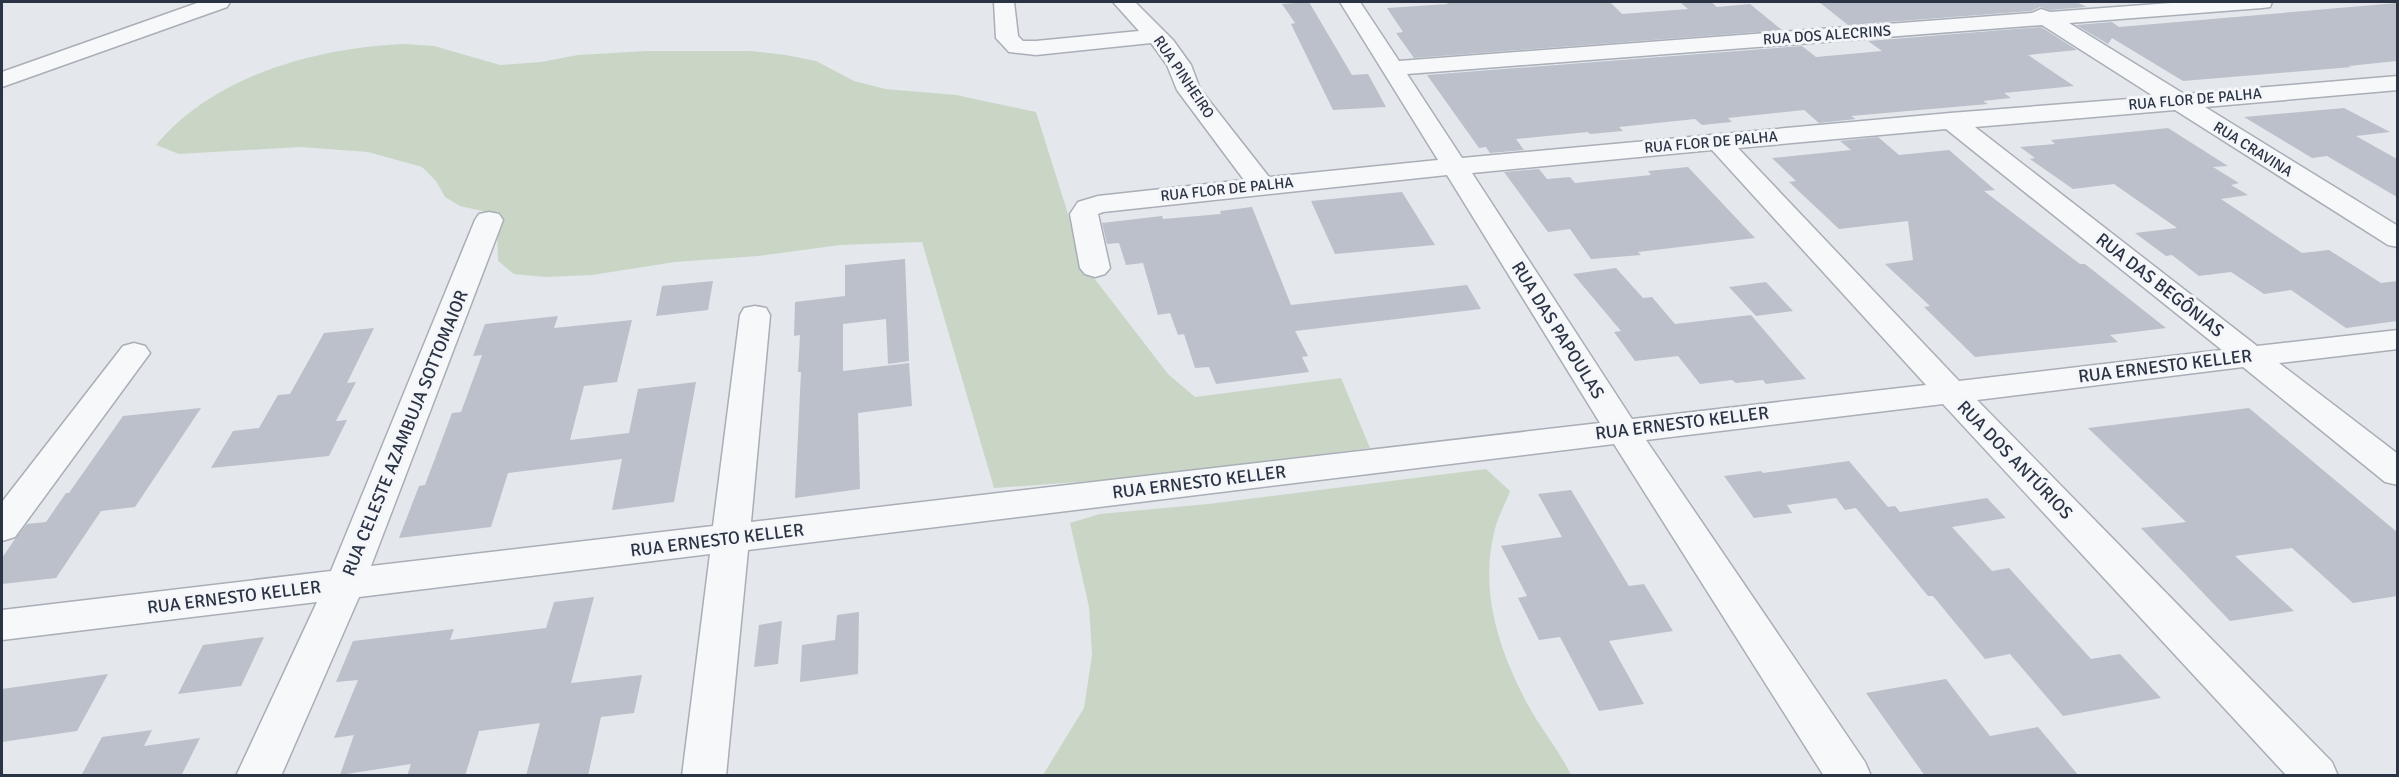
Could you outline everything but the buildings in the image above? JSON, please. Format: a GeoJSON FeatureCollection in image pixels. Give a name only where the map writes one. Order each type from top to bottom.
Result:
{"type":"FeatureCollection","features":[{"type":"Feature","properties":{"kind":"street"},"geometry":{"type":"LineString","coordinates":[[2,65],[180,2]]}},
{"type":"Feature","properties":{"kind":"street"},"geometry":{"type":"LineString","coordinates":[[2,80],[219,2]]}},
{"type":"Feature","properties":{"kind":"street"},"geometry":{"type":"LineString","coordinates":[[1004,2],[1007,38],[1017,46],[1036,48],[1157,36]]}},
{"type":"Feature","properties":{"kind":"street","name":"RUA PINHEIRO"},"geometry":{"type":"LineString","coordinates":[[1124,2],[1157,36],[1179,65],[1189,90],[1262,185]]}},
{"type":"Feature","properties":{"kind":"street","name":"RUA DAS PAPOULAS"},"geometry":{"type":"LineString","coordinates":[[1350,2],[1622,430],[1849,776]]}},
{"type":"Feature","properties":{"kind":"street","name":"RUA CRAVINA"},"geometry":{"type":"LineString","coordinates":[[2019,2],[2397,238]]}},
{"type":"Feature","properties":{"kind":"street","name":"RUA DOS ALECRINS"},"geometry":{"type":"LineString","coordinates":[[1392,68],[2262,2]]}},
{"type":"Feature","properties":{"kind":"street","name":"RUA FLOR DE PALHA"},"geometry":{"type":"LineString","coordinates":[[1095,268],[1084,214],[1088,208],[1098,204],[1454,165],[1950,120],[2396,84]]}},
{"type":"Feature","properties":{"kind":"street","name":"RUA DAS BEGÔNIAS"},"geometry":{"type":"LineString","coordinates":[[1950,120],[2397,473]]}},
{"type":"Feature","properties":{"kind":"street","name":"RUA DOS ANTÚRIOS"},"geometry":{"type":"LineString","coordinates":[[1717,141],[1950,391],[2316,776]]}},
{"type":"Feature","properties":{"kind":"street","name":"RUA CELESTE AZAMBUJA SOTTOMAIOR"},"geometry":{"type":"LineString","coordinates":[[258,776],[345,584],[489,220]]}},
{"type":"Feature","properties":{"kind":"street"},"geometry":{"type":"LineString","coordinates":[[704,776],[755,315]]}},
{"type":"Feature","properties":{"kind":"street","name":"RUA ERNESTO KELLER"},"geometry":{"type":"LineString","coordinates":[[2,625],[2397,339]]}},
{"type":"Feature","properties":{"kind":"street"},"geometry":{"type":"LineString","coordinates":[[2,528],[134,353]]}},
{"type":"Feature","properties":{"kind":"green space"},"geometry":{"type":"Polygon","coordinates":[[[404,44],[434,46],[500,65],[541,62],[578,55],[647,51],[750,51],[816,61],[854,81],[885,89],[956,95],[1036,112],[1084,265],[1168,374],[1195,397],[1341,378],[1370,448],[1120,479],[994,488],[922,242],[840,245],[758,256],[675,262],[592,275],[545,277],[514,274],[498,261],[497,223],[487,212],[460,206],[445,197],[436,181],[422,167],[368,152],[300,147],[179,154],[156,145],[180,121],[207,100],[237,83],[302,59],[370,47],[404,44]]]}},
{"type":"Feature","properties":{"kind":"green space"},"geometry":{"type":"Polygon","coordinates":[[[1486,469],[1510,491],[1496,525],[1489,572],[1490,595],[1500,640],[1528,705],[1571,775],[1043,775],[1084,708],[1092,655],[1089,607],[1070,523],[1100,514],[1208,504],[1486,469]]]}}]}
